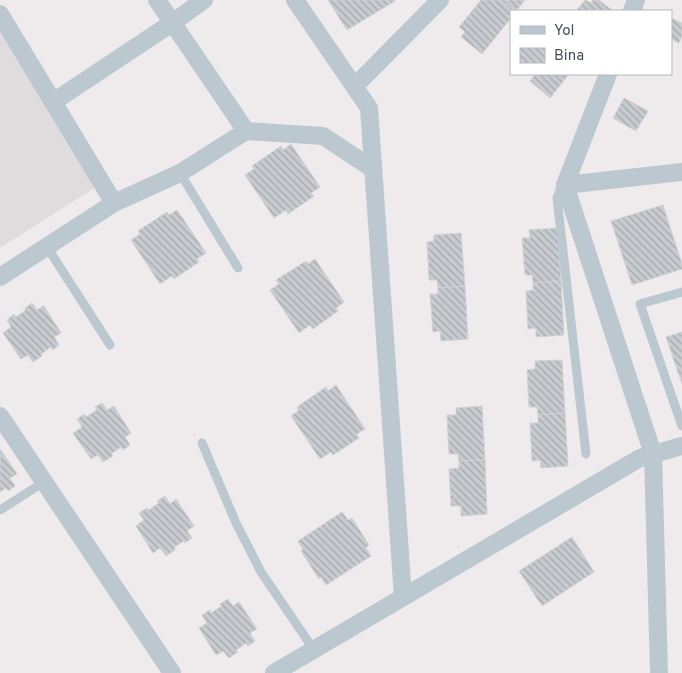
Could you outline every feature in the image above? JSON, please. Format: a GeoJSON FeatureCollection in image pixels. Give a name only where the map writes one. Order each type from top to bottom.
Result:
{"type":"FeatureCollection","features":[{"type":"Feature","properties":{"kind":"street"},"geometry":{"type":"LineString","coordinates":[[157,0],[246,131]]}},
{"type":"Feature","properties":{"kind":"street"},"geometry":{"type":"LineString","coordinates":[[53,102],[204,0]]}},
{"type":"Feature","properties":{"kind":"street"},"geometry":{"type":"LineString","coordinates":[[295,0],[369,108],[403,597]]}},
{"type":"Feature","properties":{"kind":"street"},"geometry":{"type":"LineString","coordinates":[[355,86],[440,0]]}},
{"type":"Feature","properties":{"kind":"street"},"geometry":{"type":"LineString","coordinates":[[0,14],[114,203]]}},
{"type":"Feature","properties":{"kind":"street"},"geometry":{"type":"LineString","coordinates":[[608,75],[565,185],[652,454],[659,673]]}},
{"type":"Feature","properties":{"kind":"street"},"geometry":{"type":"LineString","coordinates":[[0,277],[114,203],[180,173],[246,131],[323,136],[373,169]]}},
{"type":"Feature","properties":{"kind":"street"},"geometry":{"type":"LineString","coordinates":[[565,185],[682,172]]}},
{"type":"Feature","properties":{"kind":"street"},"geometry":{"type":"LineString","coordinates":[[0,416],[172,673]]}},
{"type":"Feature","properties":{"kind":"street"},"geometry":{"type":"LineString","coordinates":[[274,673],[640,458],[682,446]]}},
{"type":"Feature","properties":{"kind":"lane"},"geometry":{"type":"LineString","coordinates":[[180,173],[238,268]]}},
{"type":"Feature","properties":{"kind":"lane"},"geometry":{"type":"LineString","coordinates":[[565,185],[560,190],[557,198],[586,454]]}},
{"type":"Feature","properties":{"kind":"lane"},"geometry":{"type":"LineString","coordinates":[[47,247],[110,345]]}},
{"type":"Feature","properties":{"kind":"lane"},"geometry":{"type":"LineString","coordinates":[[682,292],[640,304],[682,426]]}},
{"type":"Feature","properties":{"kind":"lane"},"geometry":{"type":"LineString","coordinates":[[202,443],[236,523],[262,572],[314,650]]}},
{"type":"Feature","properties":{"kind":"lane"},"geometry":{"type":"LineString","coordinates":[[0,510],[44,482]]}},
{"type":"Feature","properties":{"kind":"shaded area"},"geometry":{"type":"Polygon","coordinates":[[[0,29],[96,187],[0,248],[0,29]]]}},
{"type":"Feature","properties":{"kind":"building"},"geometry":{"type":"Polygon","coordinates":[[[328,0],[395,0],[395,1],[347,30],[328,0]]]}},
{"type":"Feature","properties":{"kind":"building"},"geometry":{"type":"Polygon","coordinates":[[[481,0],[500,0],[514,10],[510,10],[510,19],[482,54],[461,37],[465,32],[459,27],[481,0]]]}},
{"type":"Feature","properties":{"kind":"building"},"geometry":{"type":"Polygon","coordinates":[[[500,0],[525,0],[517,10],[500,0]]]}},
{"type":"Feature","properties":{"kind":"building"},"geometry":{"type":"Polygon","coordinates":[[[585,0],[591,3],[593,0],[599,0],[612,10],[577,10],[585,0]]]}},
{"type":"Feature","properties":{"kind":"building"},"geometry":{"type":"Polygon","coordinates":[[[672,18],[682,23],[682,36],[679,43],[672,40],[672,18]]]}},
{"type":"Feature","properties":{"kind":"building"},"geometry":{"type":"Polygon","coordinates":[[[568,75],[550,98],[530,81],[534,76],[568,75]]]}},
{"type":"Feature","properties":{"kind":"building"},"geometry":{"type":"Polygon","coordinates":[[[624,98],[648,111],[636,131],[613,118],[624,98]]]}},
{"type":"Feature","properties":{"kind":"building"},"geometry":{"type":"Polygon","coordinates":[[[291,144],[320,187],[311,193],[314,196],[288,214],[286,210],[274,218],[245,175],[254,169],[252,166],[281,146],[283,150],[291,144]]]}},
{"type":"Feature","properties":{"kind":"building"},"geometry":{"type":"Polygon","coordinates":[[[663,205],[682,269],[632,285],[611,221],[663,205]]]}},
{"type":"Feature","properties":{"kind":"building"},"geometry":{"type":"Polygon","coordinates":[[[177,210],[206,253],[197,259],[199,262],[174,279],[172,276],[160,284],[131,240],[140,234],[138,231],[167,212],[169,215],[177,210]]]}},
{"type":"Feature","properties":{"kind":"building"},"geometry":{"type":"Polygon","coordinates":[[[557,228],[561,281],[533,283],[532,275],[525,275],[522,238],[530,238],[529,230],[557,228]]]}},
{"type":"Feature","properties":{"kind":"building"},"geometry":{"type":"Polygon","coordinates":[[[461,233],[465,286],[438,288],[437,280],[429,280],[427,242],[434,241],[434,235],[461,233]]]}},
{"type":"Feature","properties":{"kind":"building"},"geometry":{"type":"Polygon","coordinates":[[[315,259],[344,302],[336,308],[338,311],[313,329],[310,325],[299,333],[270,290],[279,284],[276,280],[306,261],[308,264],[315,259]]]}},
{"type":"Feature","properties":{"kind":"building"},"geometry":{"type":"Polygon","coordinates":[[[561,281],[564,335],[536,337],[536,328],[528,329],[526,291],[533,290],[533,283],[561,281]]]}},
{"type":"Feature","properties":{"kind":"building"},"geometry":{"type":"Polygon","coordinates":[[[465,286],[468,339],[441,341],[440,331],[433,332],[430,294],[438,294],[438,288],[465,286]]]}},
{"type":"Feature","properties":{"kind":"building"},"geometry":{"type":"Polygon","coordinates":[[[32,303],[37,310],[44,306],[61,333],[54,337],[59,345],[53,350],[51,347],[33,362],[28,355],[21,359],[3,333],[11,327],[7,320],[14,314],[16,317],[32,303]]]}},
{"type":"Feature","properties":{"kind":"building"},"geometry":{"type":"Polygon","coordinates":[[[682,332],[682,384],[666,337],[682,332]]]}},
{"type":"Feature","properties":{"kind":"building"},"geometry":{"type":"Polygon","coordinates":[[[562,360],[565,413],[538,415],[537,407],[529,407],[527,370],[535,369],[535,361],[562,360]]]}},
{"type":"Feature","properties":{"kind":"building"},"geometry":{"type":"Polygon","coordinates":[[[336,385],[365,429],[357,434],[359,438],[333,455],[331,452],[320,459],[291,416],[299,410],[297,407],[326,387],[328,391],[336,385]]]}},
{"type":"Feature","properties":{"kind":"building"},"geometry":{"type":"Polygon","coordinates":[[[102,403],[107,410],[114,406],[131,433],[125,437],[130,445],[123,450],[121,447],[111,454],[113,456],[103,462],[98,455],[91,459],[73,433],[82,427],[77,419],[84,414],[86,417],[97,410],[95,407],[102,403]]]}},
{"type":"Feature","properties":{"kind":"building"},"geometry":{"type":"Polygon","coordinates":[[[482,406],[485,460],[459,461],[458,454],[449,454],[447,415],[456,415],[456,408],[482,406]]]}},
{"type":"Feature","properties":{"kind":"building"},"geometry":{"type":"Polygon","coordinates":[[[565,413],[568,466],[541,468],[540,460],[532,461],[530,423],[538,423],[538,415],[565,413]]]}},
{"type":"Feature","properties":{"kind":"building"},"geometry":{"type":"Polygon","coordinates":[[[0,449],[17,474],[10,478],[15,486],[8,491],[6,488],[0,492],[0,449]]]}},
{"type":"Feature","properties":{"kind":"building"},"geometry":{"type":"Polygon","coordinates":[[[485,460],[487,514],[461,516],[461,506],[451,506],[449,469],[459,468],[459,461],[485,460]]]}},
{"type":"Feature","properties":{"kind":"building"},"geometry":{"type":"Polygon","coordinates":[[[165,496],[170,504],[176,499],[194,526],[187,531],[192,538],[174,547],[175,550],[166,556],[160,548],[153,553],[136,526],[144,520],[139,513],[147,508],[149,510],[159,503],[157,501],[165,496]]]}},
{"type":"Feature","properties":{"kind":"building"},"geometry":{"type":"Polygon","coordinates":[[[342,512],[348,520],[352,518],[369,545],[366,548],[371,556],[326,585],[321,577],[319,579],[301,551],[303,550],[298,541],[342,512]]]}},
{"type":"Feature","properties":{"kind":"building"},"geometry":{"type":"Polygon","coordinates":[[[572,537],[594,572],[542,606],[519,571],[572,537]]]}},
{"type":"Feature","properties":{"kind":"building"},"geometry":{"type":"Polygon","coordinates":[[[228,599],[233,606],[239,602],[257,629],[250,633],[255,641],[248,646],[246,643],[229,658],[223,651],[216,655],[199,628],[207,623],[202,615],[210,610],[211,613],[222,606],[220,604],[228,599]]]}}]}
